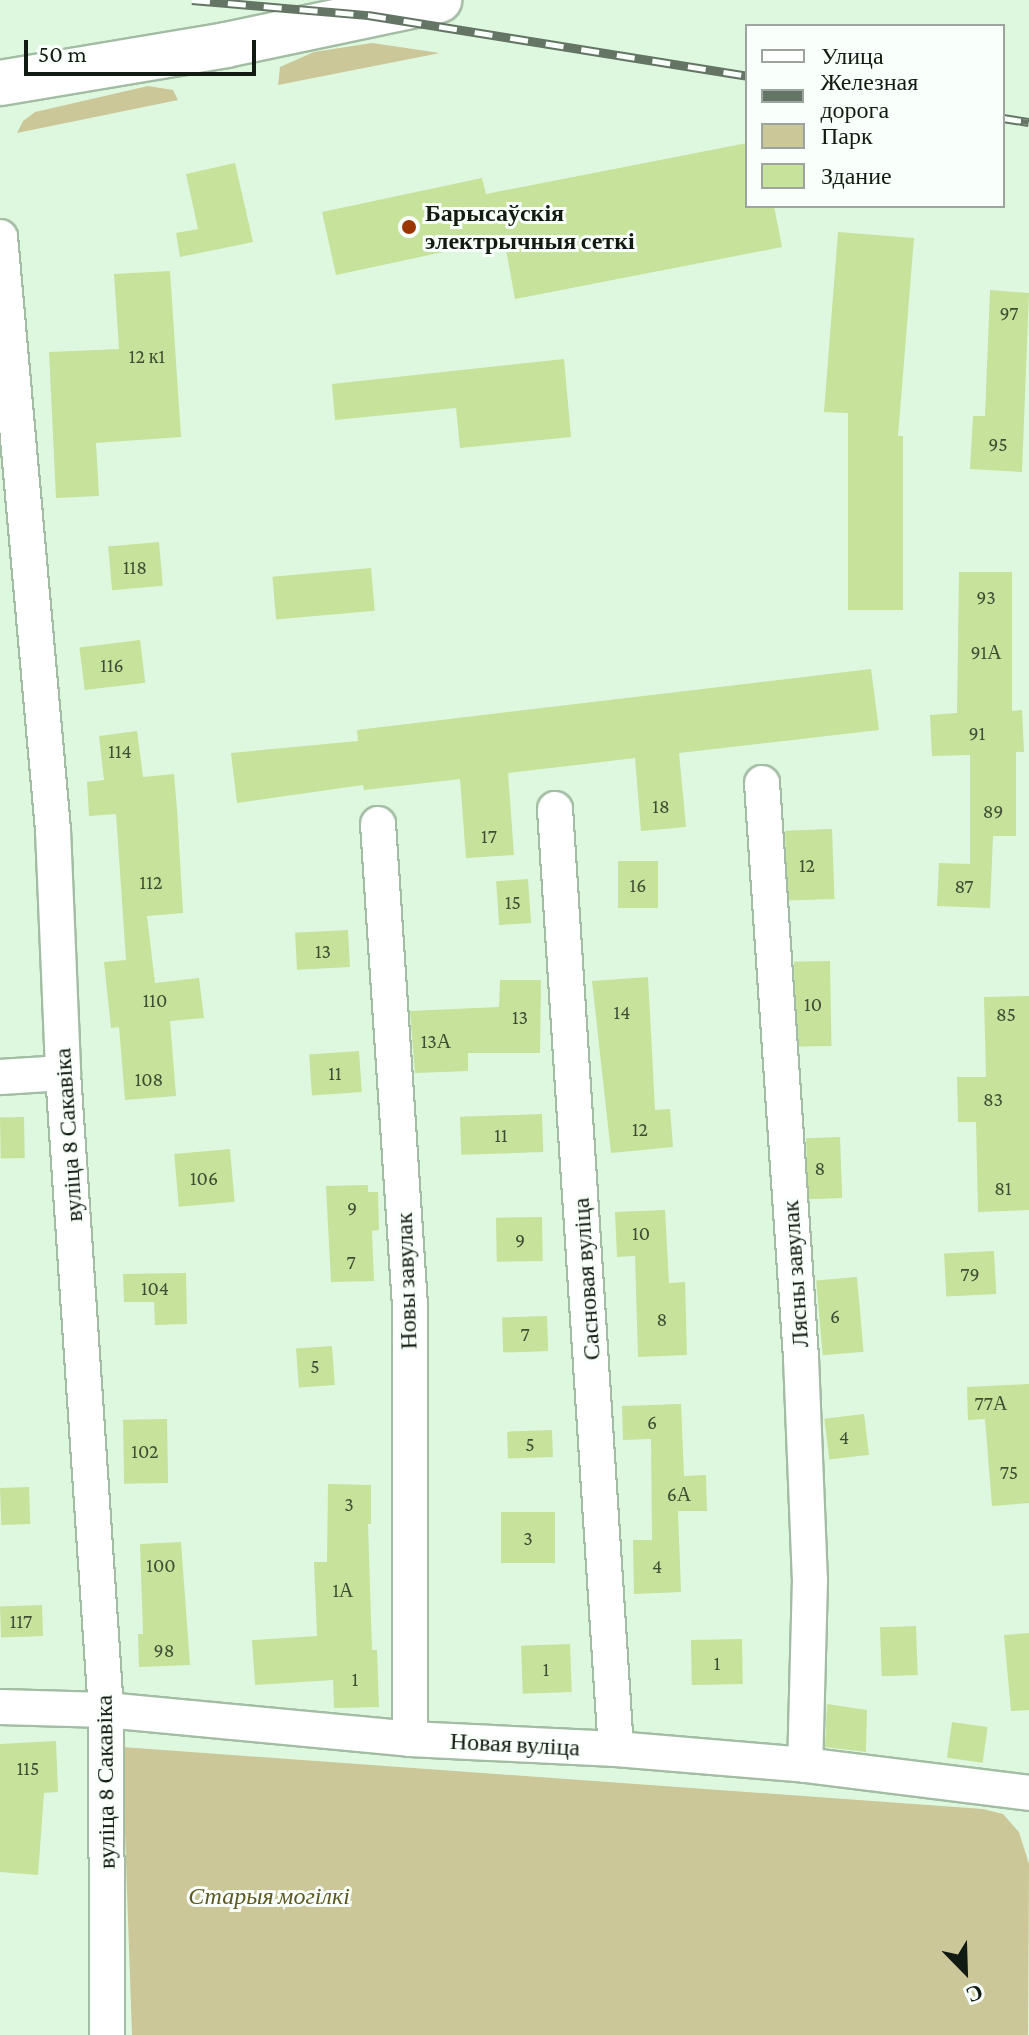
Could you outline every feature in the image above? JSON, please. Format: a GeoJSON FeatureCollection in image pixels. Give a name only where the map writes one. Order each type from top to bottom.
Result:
{"type":"FeatureCollection","features":[{"type":"Feature","properties":{"kind":"main road"},"geometry":{"type":"LineString","coordinates":[[0,83],[226,45],[439,0]]}},
{"type":"Feature","properties":{"kind":"street","name":"вуліца 8 Сакавіка"},"geometry":{"type":"LineString","coordinates":[[0,237],[53,830],[63,1073],[106,1710],[107,2035]]}},
{"type":"Feature","properties":{"kind":"street","name":"Лясны завулак"},"geometry":{"type":"LineString","coordinates":[[762,783],[801,1358],[810,1579],[805,1765]]}},
{"type":"Feature","properties":{"kind":"street","name":"Сасновая вуліца"},"geometry":{"type":"LineString","coordinates":[[555,809],[616,1749]]}},
{"type":"Feature","properties":{"kind":"street","name":"Новы завулак"},"geometry":{"type":"LineString","coordinates":[[378,824],[410,1305],[410,1739]]}},
{"type":"Feature","properties":{"kind":"street"},"geometry":{"type":"LineString","coordinates":[[0,1077],[63,1073]]}},
{"type":"Feature","properties":{"kind":"street","name":"Новая вуліца"},"geometry":{"type":"LineString","coordinates":[[0,1707],[106,1710],[410,1739],[616,1749],[805,1765],[1029,1793]]}},
{"type":"Feature","properties":{"kind":"green space"},"geometry":{"type":"Polygon","coordinates":[[[372,43],[440,53],[278,85],[280,67],[314,52],[372,43]]]}},
{"type":"Feature","properties":{"kind":"green space"},"geometry":{"type":"Polygon","coordinates":[[[148,86],[173,90],[178,100],[17,133],[23,121],[35,112],[148,86]]]}},
{"type":"Feature","properties":{"kind":"green space","name":"Старыя могілкі"},"geometry":{"type":"Polygon","coordinates":[[[122,1747],[983,1809],[1003,1814],[1019,1832],[1029,1864],[1028,2035],[132,2035],[122,1747]]]}},
{"type":"Feature","properties":{"kind":"building"},"geometry":{"type":"Polygon","coordinates":[[[745,143],[745,208],[774,208],[782,247],[515,299],[504,239],[336,275],[322,212],[482,178],[486,194],[745,143]]]}},
{"type":"Feature","properties":{"kind":"building"},"geometry":{"type":"Polygon","coordinates":[[[235,163],[253,242],[180,257],[176,233],[198,229],[186,174],[235,163]]]}},
{"type":"Feature","properties":{"kind":"building"},"geometry":{"type":"Polygon","coordinates":[[[838,232],[914,238],[898,436],[903,436],[903,610],[848,610],[848,413],[824,412],[838,232]]]}},
{"type":"Feature","properties":{"kind":"building"},"geometry":{"type":"Polygon","coordinates":[[[170,271],[181,437],[96,443],[99,496],[56,498],[49,352],[119,349],[114,274],[170,271]]]}},
{"type":"Feature","properties":{"kind":"building"},"geometry":{"type":"Polygon","coordinates":[[[990,290],[1029,293],[1022,472],[970,469],[973,416],[985,416],[990,290]]]}},
{"type":"Feature","properties":{"kind":"building"},"geometry":{"type":"Polygon","coordinates":[[[564,359],[571,437],[460,448],[456,408],[335,420],[332,384],[564,359]]]}},
{"type":"Feature","properties":{"kind":"building"},"geometry":{"type":"Polygon","coordinates":[[[159,542],[163,586],[112,590],[108,546],[159,542]]]}},
{"type":"Feature","properties":{"kind":"building"},"geometry":{"type":"Polygon","coordinates":[[[371,568],[375,611],[276,619],[272,577],[371,568]]]}},
{"type":"Feature","properties":{"kind":"building"},"geometry":{"type":"Polygon","coordinates":[[[959,572],[1012,572],[1012,711],[1022,710],[1024,752],[1016,752],[1016,836],[993,836],[990,908],[937,906],[939,863],[970,864],[970,755],[932,756],[930,715],[957,713],[959,572]]]}},
{"type":"Feature","properties":{"kind":"building"},"geometry":{"type":"Polygon","coordinates":[[[140,640],[145,683],[85,690],[79,647],[140,640]]]}},
{"type":"Feature","properties":{"kind":"building"},"geometry":{"type":"Polygon","coordinates":[[[871,669],[879,730],[679,753],[686,827],[641,831],[635,758],[508,773],[514,855],[466,858],[460,779],[364,790],[363,785],[237,803],[231,753],[358,741],[357,730],[871,669]]]}},
{"type":"Feature","properties":{"kind":"building"},"geometry":{"type":"Polygon","coordinates":[[[137,731],[143,777],[174,774],[177,809],[183,913],[147,916],[155,983],[199,978],[204,1018],[170,1021],[176,1096],[125,1100],[119,1027],[111,1028],[104,962],[126,960],[116,814],[89,816],[87,782],[104,780],[99,736],[137,731]]]}},
{"type":"Feature","properties":{"kind":"building"},"geometry":{"type":"Polygon","coordinates":[[[832,829],[834,899],[787,901],[785,831],[832,829]]]}},
{"type":"Feature","properties":{"kind":"building"},"geometry":{"type":"Polygon","coordinates":[[[618,861],[658,861],[658,908],[618,908],[618,861]]]}},
{"type":"Feature","properties":{"kind":"building"},"geometry":{"type":"Polygon","coordinates":[[[528,879],[531,923],[499,925],[496,881],[528,879]]]}},
{"type":"Feature","properties":{"kind":"building"},"geometry":{"type":"Polygon","coordinates":[[[348,930],[350,967],[297,970],[295,933],[348,930]]]}},
{"type":"Feature","properties":{"kind":"building"},"geometry":{"type":"Polygon","coordinates":[[[830,961],[831,1046],[795,1047],[794,962],[830,961]]]}},
{"type":"Feature","properties":{"kind":"building"},"geometry":{"type":"Polygon","coordinates":[[[648,977],[655,1110],[670,1109],[673,1147],[611,1153],[592,981],[648,977]]]}},
{"type":"Feature","properties":{"kind":"building"},"geometry":{"type":"Polygon","coordinates":[[[500,980],[541,980],[540,1053],[468,1053],[468,1071],[415,1073],[410,1011],[499,1007],[500,980]]]}},
{"type":"Feature","properties":{"kind":"building"},"geometry":{"type":"Polygon","coordinates":[[[1029,996],[1029,1210],[978,1212],[976,1122],[958,1122],[957,1077],[986,1077],[984,997],[1029,996]]]}},
{"type":"Feature","properties":{"kind":"building"},"geometry":{"type":"Polygon","coordinates":[[[359,1051],[362,1092],[312,1095],[309,1054],[359,1051]]]}},
{"type":"Feature","properties":{"kind":"building"},"geometry":{"type":"Polygon","coordinates":[[[542,1114],[543,1152],[461,1155],[460,1117],[542,1114]]]}},
{"type":"Feature","properties":{"kind":"building"},"geometry":{"type":"Polygon","coordinates":[[[0,1117],[24,1117],[25,1158],[1,1158],[0,1117]]]}},
{"type":"Feature","properties":{"kind":"building"},"geometry":{"type":"Polygon","coordinates":[[[840,1137],[842,1198],[808,1199],[806,1138],[840,1137]]]}},
{"type":"Feature","properties":{"kind":"building"},"geometry":{"type":"Polygon","coordinates":[[[230,1149],[235,1202],[179,1207],[174,1154],[230,1149]]]}},
{"type":"Feature","properties":{"kind":"building"},"geometry":{"type":"Polygon","coordinates":[[[368,1185],[368,1192],[378,1192],[379,1230],[372,1231],[374,1281],[331,1282],[326,1186],[368,1185]]]}},
{"type":"Feature","properties":{"kind":"building"},"geometry":{"type":"Polygon","coordinates":[[[665,1210],[669,1283],[685,1282],[687,1355],[638,1357],[635,1256],[617,1257],[615,1212],[665,1210]]]}},
{"type":"Feature","properties":{"kind":"building"},"geometry":{"type":"Polygon","coordinates":[[[542,1217],[543,1261],[497,1262],[496,1218],[542,1217]]]}},
{"type":"Feature","properties":{"kind":"building"},"geometry":{"type":"Polygon","coordinates":[[[994,1251],[996,1294],[946,1297],[944,1254],[994,1251]]]}},
{"type":"Feature","properties":{"kind":"building"},"geometry":{"type":"Polygon","coordinates":[[[186,1273],[187,1324],[155,1325],[154,1302],[124,1302],[123,1274],[186,1273]]]}},
{"type":"Feature","properties":{"kind":"building"},"geometry":{"type":"Polygon","coordinates":[[[857,1277],[864,1352],[823,1355],[816,1281],[857,1277]]]}},
{"type":"Feature","properties":{"kind":"building"},"geometry":{"type":"Polygon","coordinates":[[[547,1316],[548,1351],[503,1353],[502,1318],[547,1316]]]}},
{"type":"Feature","properties":{"kind":"building"},"geometry":{"type":"Polygon","coordinates":[[[332,1346],[335,1385],[299,1387],[296,1349],[332,1346]]]}},
{"type":"Feature","properties":{"kind":"building"},"geometry":{"type":"Polygon","coordinates":[[[1029,1384],[1029,1503],[992,1506],[985,1419],[968,1420],[967,1387],[1029,1384]]]}},
{"type":"Feature","properties":{"kind":"building"},"geometry":{"type":"Polygon","coordinates":[[[681,1404],[684,1476],[706,1475],[707,1511],[678,1511],[681,1592],[634,1594],[633,1540],[652,1540],[651,1439],[623,1440],[622,1406],[681,1404]]]}},
{"type":"Feature","properties":{"kind":"building"},"geometry":{"type":"Polygon","coordinates":[[[864,1414],[869,1455],[829,1460],[824,1419],[864,1414]]]}},
{"type":"Feature","properties":{"kind":"building"},"geometry":{"type":"Polygon","coordinates":[[[167,1419],[168,1483],[124,1484],[123,1420],[167,1419]]]}},
{"type":"Feature","properties":{"kind":"building"},"geometry":{"type":"Polygon","coordinates":[[[552,1430],[553,1457],[508,1459],[507,1432],[552,1430]]]}},
{"type":"Feature","properties":{"kind":"building"},"geometry":{"type":"Polygon","coordinates":[[[328,1484],[371,1485],[371,1524],[368,1524],[372,1650],[377,1650],[379,1707],[334,1708],[333,1680],[255,1685],[252,1640],[317,1636],[314,1562],[327,1562],[328,1484]]]}},
{"type":"Feature","properties":{"kind":"building"},"geometry":{"type":"Polygon","coordinates":[[[29,1487],[30,1524],[1,1525],[0,1488],[29,1487]]]}},
{"type":"Feature","properties":{"kind":"building"},"geometry":{"type":"Polygon","coordinates":[[[501,1512],[555,1512],[555,1563],[501,1563],[501,1512]]]}},
{"type":"Feature","properties":{"kind":"building"},"geometry":{"type":"Polygon","coordinates":[[[181,1542],[190,1665],[139,1667],[138,1634],[143,1634],[140,1544],[181,1542]]]}},
{"type":"Feature","properties":{"kind":"building"},"geometry":{"type":"Polygon","coordinates":[[[42,1605],[43,1636],[1,1637],[0,1606],[42,1605]]]}},
{"type":"Feature","properties":{"kind":"building"},"geometry":{"type":"Polygon","coordinates":[[[916,1626],[918,1675],[882,1676],[880,1627],[916,1626]]]}},
{"type":"Feature","properties":{"kind":"building"},"geometry":{"type":"Polygon","coordinates":[[[1029,1633],[1029,1710],[1011,1711],[1004,1635],[1029,1633]]]}},
{"type":"Feature","properties":{"kind":"building"},"geometry":{"type":"Polygon","coordinates":[[[742,1639],[743,1684],[692,1685],[691,1640],[742,1639]]]}},
{"type":"Feature","properties":{"kind":"building"},"geometry":{"type":"Polygon","coordinates":[[[570,1644],[572,1692],[523,1694],[521,1646],[570,1644]]]}},
{"type":"Feature","properties":{"kind":"building"},"geometry":{"type":"Polygon","coordinates":[[[827,1704],[867,1710],[866,1752],[825,1747],[827,1704]]]}},
{"type":"Feature","properties":{"kind":"building"},"geometry":{"type":"Polygon","coordinates":[[[952,1722],[988,1727],[983,1763],[947,1758],[952,1722]]]}},
{"type":"Feature","properties":{"kind":"building"},"geometry":{"type":"Polygon","coordinates":[[[56,1741],[58,1792],[44,1793],[38,1875],[0,1872],[0,1744],[56,1741]]]}},
{"type":"Feature","properties":{"kind":"railway"},"geometry":{"type":"LineString","coordinates":[[192,0],[368,15],[745,76]]}},
{"type":"Feature","properties":{"kind":"railway"},"geometry":{"type":"LineString","coordinates":[[1005,118],[1029,122]]}},
{"type":"Feature","properties":{"kind":"place","name":"Барысаўскія электрычныя сеткі"},"geometry":{"type":"Point","coordinates":[409,227]}}]}
